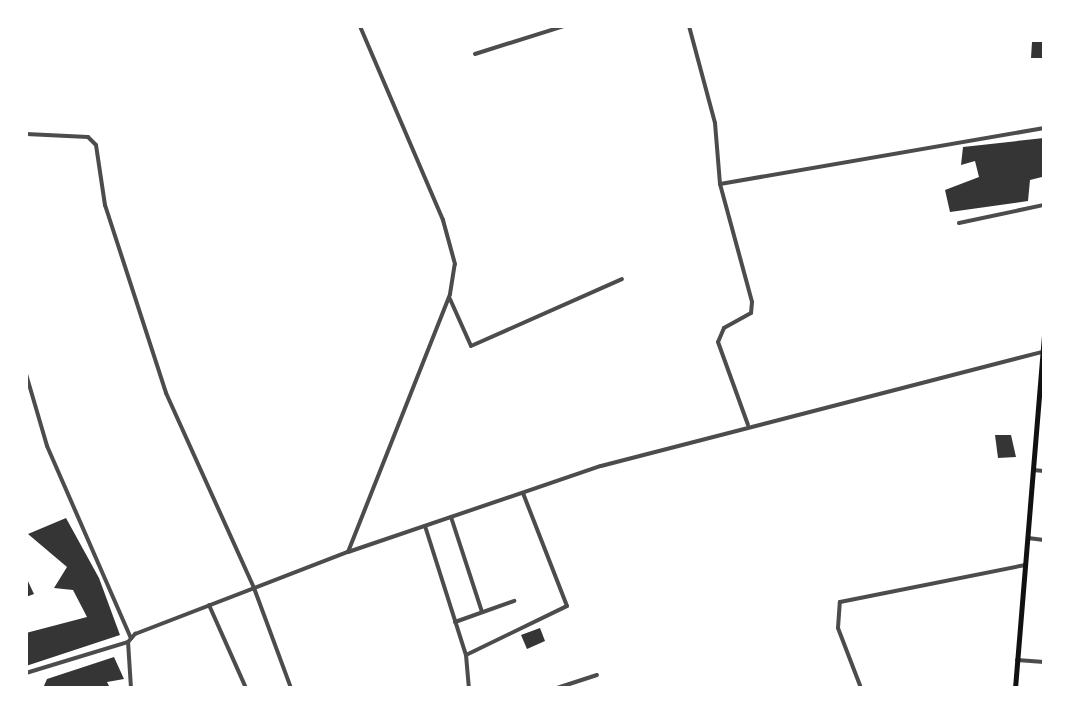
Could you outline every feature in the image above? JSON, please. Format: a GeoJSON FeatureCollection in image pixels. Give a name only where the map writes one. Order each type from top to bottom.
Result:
{"type":"FeatureCollection","features":[{"type":"Feature","properties":{"kind":"main road"},"geometry":{"type":"LineString","coordinates":[[1015,688],[1044,334]]}},
{"type":"Feature","properties":{"kind":"street"},"geometry":{"type":"LineString","coordinates":[[348,552],[449,297],[453,245],[360,26]]}},
{"type":"Feature","properties":{"kind":"street"},"geometry":{"type":"LineString","coordinates":[[475,54],[564,26]]}},
{"type":"Feature","properties":{"kind":"street"},"geometry":{"type":"LineString","coordinates":[[689,26],[715,123],[720,184],[753,310],[720,332],[719,352],[748,425]]}},
{"type":"Feature","properties":{"kind":"street"},"geometry":{"type":"LineString","coordinates":[[893,26],[902,26]]}},
{"type":"Feature","properties":{"kind":"street"},"geometry":{"type":"LineString","coordinates":[[720,184],[1044,128]]}},
{"type":"Feature","properties":{"kind":"street"},"geometry":{"type":"LineString","coordinates":[[26,134],[88,137],[96,145],[105,205],[166,393],[254,588],[291,688]]}},
{"type":"Feature","properties":{"kind":"street"},"geometry":{"type":"LineString","coordinates":[[959,223],[1044,205]]}},
{"type":"Feature","properties":{"kind":"street"},"geometry":{"type":"LineString","coordinates":[[449,297],[471,346],[622,279]]}},
{"type":"Feature","properties":{"kind":"street"},"geometry":{"type":"LineString","coordinates":[[26,673],[130,640],[209,605],[348,552],[523,493],[748,425],[1042,352]]}},
{"type":"Feature","properties":{"kind":"street"},"geometry":{"type":"LineString","coordinates":[[26,374],[47,446],[130,640],[131,688]]}},
{"type":"Feature","properties":{"kind":"street"},"geometry":{"type":"LineString","coordinates":[[1033,470],[1044,471]]}},
{"type":"Feature","properties":{"kind":"street"},"geometry":{"type":"LineString","coordinates":[[466,655],[567,606],[523,493]]}},
{"type":"Feature","properties":{"kind":"street"},"geometry":{"type":"LineString","coordinates":[[451,517],[482,612]]}},
{"type":"Feature","properties":{"kind":"street"},"geometry":{"type":"LineString","coordinates":[[425,526],[466,655],[469,688]]}},
{"type":"Feature","properties":{"kind":"street"},"geometry":{"type":"LineString","coordinates":[[1028,538],[1044,540]]}},
{"type":"Feature","properties":{"kind":"street"},"geometry":{"type":"LineString","coordinates":[[861,688],[838,628],[840,602],[1025,565]]}},
{"type":"Feature","properties":{"kind":"street"},"geometry":{"type":"LineString","coordinates":[[455,622],[514,601]]}},
{"type":"Feature","properties":{"kind":"street"},"geometry":{"type":"LineString","coordinates":[[209,605],[246,688]]}},
{"type":"Feature","properties":{"kind":"street"},"geometry":{"type":"LineString","coordinates":[[1017,660],[1044,662]]}},
{"type":"Feature","properties":{"kind":"street"},"geometry":{"type":"LineString","coordinates":[[557,688],[597,675]]}},
{"type":"Feature","properties":{"kind":"building"},"geometry":{"type":"Polygon","coordinates":[[[1032,42],[1044,42],[1044,58],[1031,58],[1032,42]]]}},
{"type":"Feature","properties":{"kind":"building"},"geometry":{"type":"Polygon","coordinates":[[[1044,138],[1042,177],[1030,180],[1028,201],[950,212],[945,190],[979,177],[975,161],[961,165],[963,147],[1044,138]]]}},
{"type":"Feature","properties":{"kind":"building"},"geometry":{"type":"Polygon","coordinates":[[[995,435],[1011,435],[1016,457],[998,458],[995,435]]]}},
{"type":"Feature","properties":{"kind":"building"},"geometry":{"type":"Polygon","coordinates":[[[66,518],[99,578],[120,635],[26,666],[26,633],[87,617],[73,590],[54,588],[67,567],[28,534],[66,518]]]}},
{"type":"Feature","properties":{"kind":"building"},"geometry":{"type":"Polygon","coordinates":[[[26,577],[34,594],[26,597],[26,577]]]}},
{"type":"Feature","properties":{"kind":"building"},"geometry":{"type":"Polygon","coordinates":[[[540,628],[545,641],[527,649],[521,635],[540,628]]]}},
{"type":"Feature","properties":{"kind":"building"},"geometry":{"type":"Polygon","coordinates":[[[114,657],[124,679],[107,682],[110,688],[43,688],[47,679],[114,657]]]}}]}
